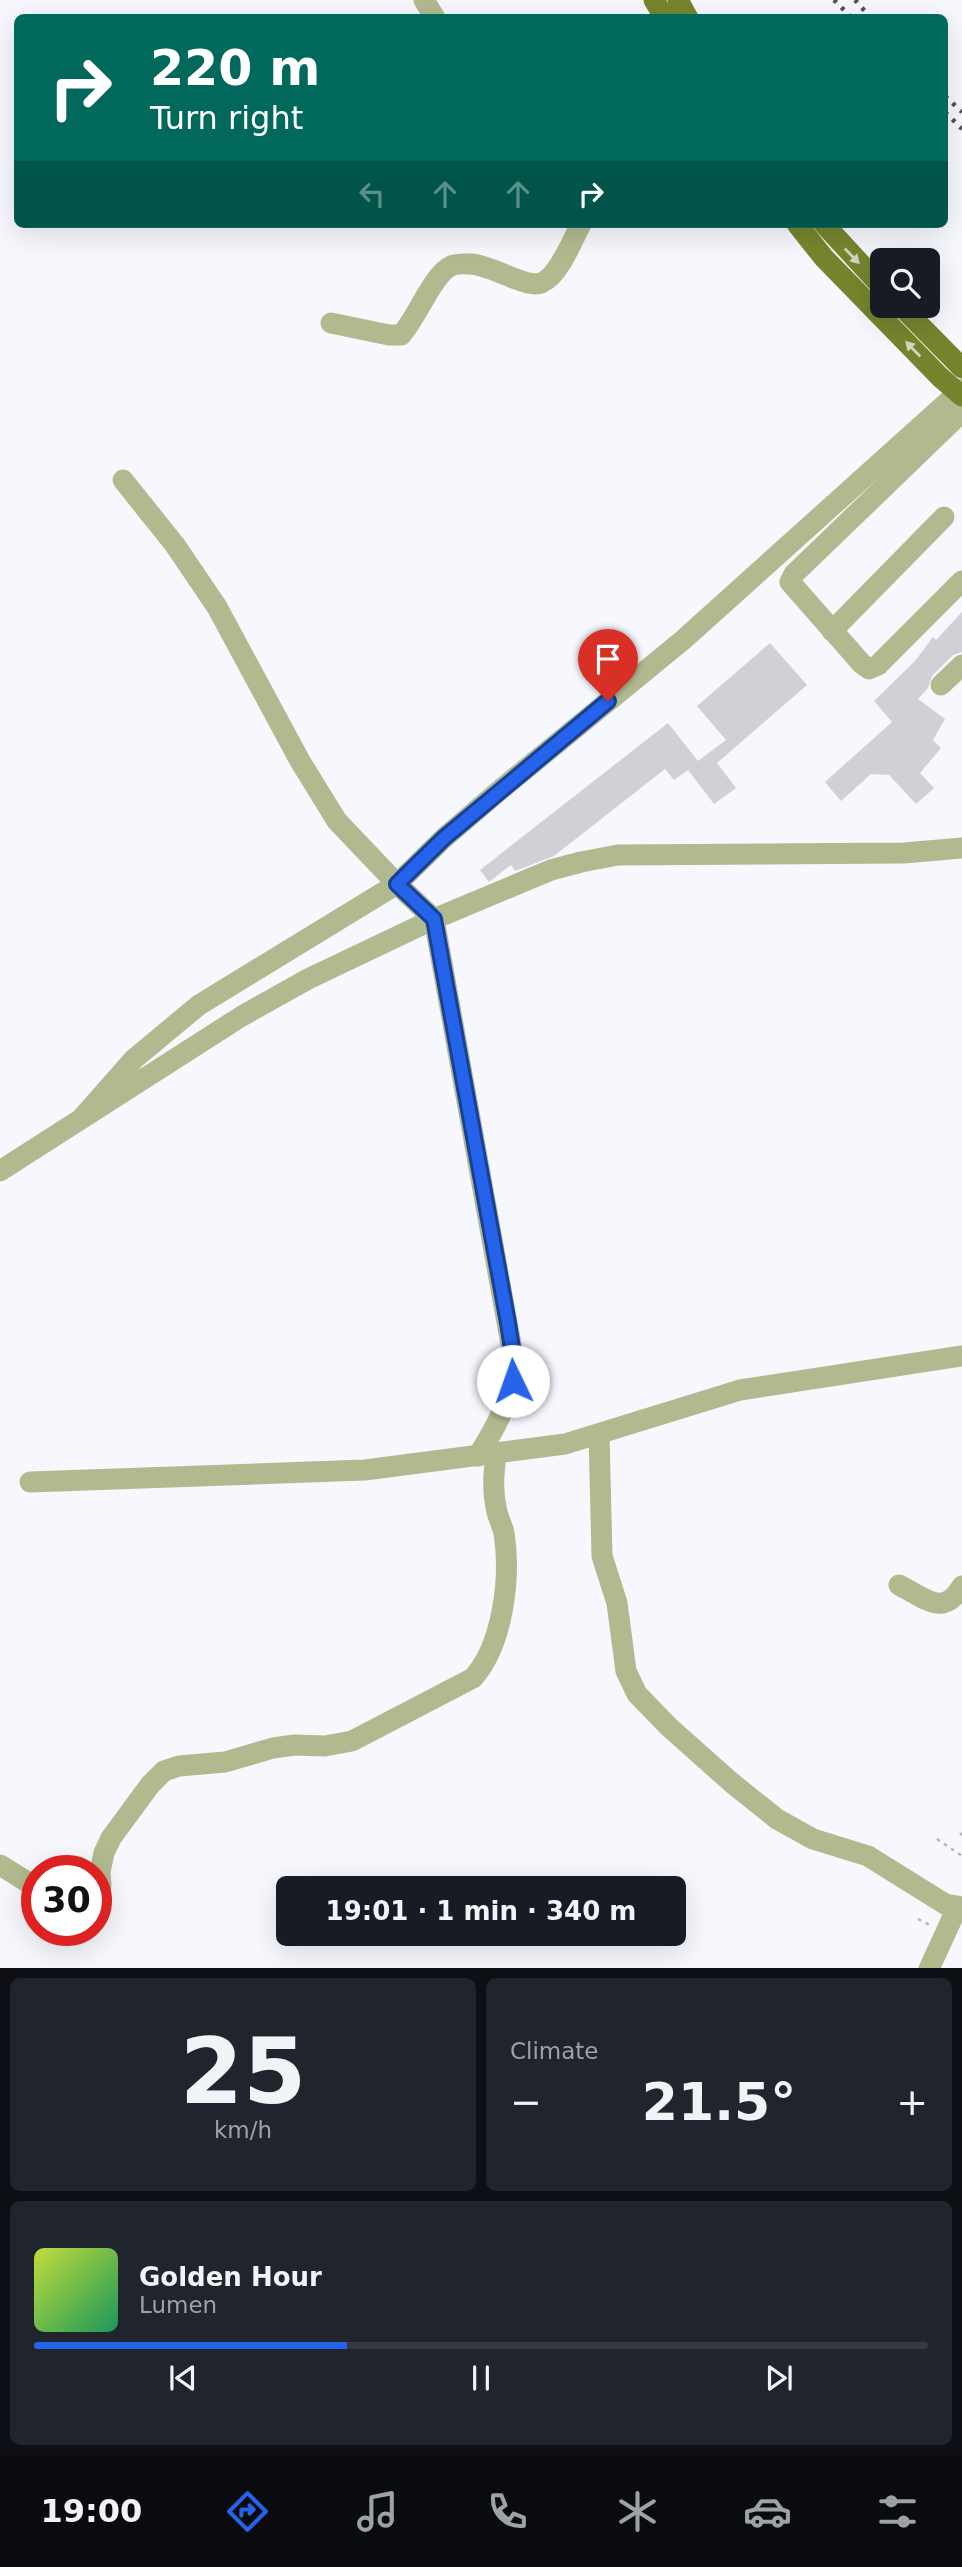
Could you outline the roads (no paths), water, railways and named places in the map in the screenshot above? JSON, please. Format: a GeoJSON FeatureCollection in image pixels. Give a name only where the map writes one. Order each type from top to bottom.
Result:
{"type":"FeatureCollection","features":[{"type":"Feature","properties":{"kind":"main road"},"geometry":{"type":"LineString","coordinates":[[800,228],[824,258],[940,377],[962,396]]}},
{"type":"Feature","properties":{"kind":"main road"},"geometry":{"type":"LineString","coordinates":[[828,228],[870,274]]}},
{"type":"Feature","properties":{"kind":"main road"},"geometry":{"type":"LineString","coordinates":[[913,318],[962,368]]}},
{"type":"Feature","properties":{"kind":"street"},"geometry":{"type":"LineString","coordinates":[[331,323],[401,335],[411,325],[440,274],[451,265],[461,263],[482,265],[528,284],[542,283],[551,276],[564,258],[579,228]]}},
{"type":"Feature","properties":{"kind":"street"},"geometry":{"type":"LineString","coordinates":[[82,1118],[134,1059],[199,1005],[397,884],[444,838],[683,640],[962,389]]}},
{"type":"Feature","properties":{"kind":"street"},"geometry":{"type":"LineString","coordinates":[[962,412],[794,574],[790,582],[793,589],[831,631],[869,669],[878,665],[962,581]]}},
{"type":"Feature","properties":{"kind":"street"},"geometry":{"type":"LineString","coordinates":[[104,1855],[111,1838],[150,1784],[164,1771],[179,1766],[225,1762],[273,1748],[295,1745],[325,1746],[352,1741],[473,1678],[484,1666],[495,1641],[503,1601],[506,1555],[487,1455],[513,1381],[514,1361],[434,919],[337,821],[300,761],[217,607],[175,545],[122,480]]}},
{"type":"Feature","properties":{"kind":"street"},"geometry":{"type":"LineString","coordinates":[[831,631],[944,517]]}},
{"type":"Feature","properties":{"kind":"street"},"geometry":{"type":"LineString","coordinates":[[941,685],[962,665]]}},
{"type":"Feature","properties":{"kind":"street"},"geometry":{"type":"LineString","coordinates":[[0,1171],[242,1016],[308,979],[434,919],[551,870],[618,855],[904,853],[962,848]]}},
{"type":"Feature","properties":{"kind":"street"},"geometry":{"type":"LineString","coordinates":[[30,1482],[365,1471],[487,1455],[565,1444],[740,1390],[962,1356]]}},
{"type":"Feature","properties":{"kind":"street"},"geometry":{"type":"LineString","coordinates":[[599,1434],[603,1556],[617,1603],[626,1671],[637,1694],[678,1735],[777,1819],[813,1839],[868,1856],[945,1904],[960,1907],[930,1968]]}},
{"type":"Feature","properties":{"kind":"street"},"geometry":{"type":"LineString","coordinates":[[900,1585],[943,1605],[951,1600],[962,1586]]}},
{"type":"Feature","properties":{"kind":"street"},"geometry":{"type":"LineString","coordinates":[[0,1865],[21,1878]]}},
{"type":"Feature","properties":{"kind":"railway"},"geometry":{"type":"LineString","coordinates":[[834,0],[848,14]]}},
{"type":"Feature","properties":{"kind":"railway"},"geometry":{"type":"LineString","coordinates":[[855,0],[867,14]]}},
{"type":"Feature","properties":{"kind":"railway"},"geometry":{"type":"LineString","coordinates":[[948,99],[962,112]]}},
{"type":"Feature","properties":{"kind":"railway"},"geometry":{"type":"LineString","coordinates":[[948,115],[962,129]]}}]}
